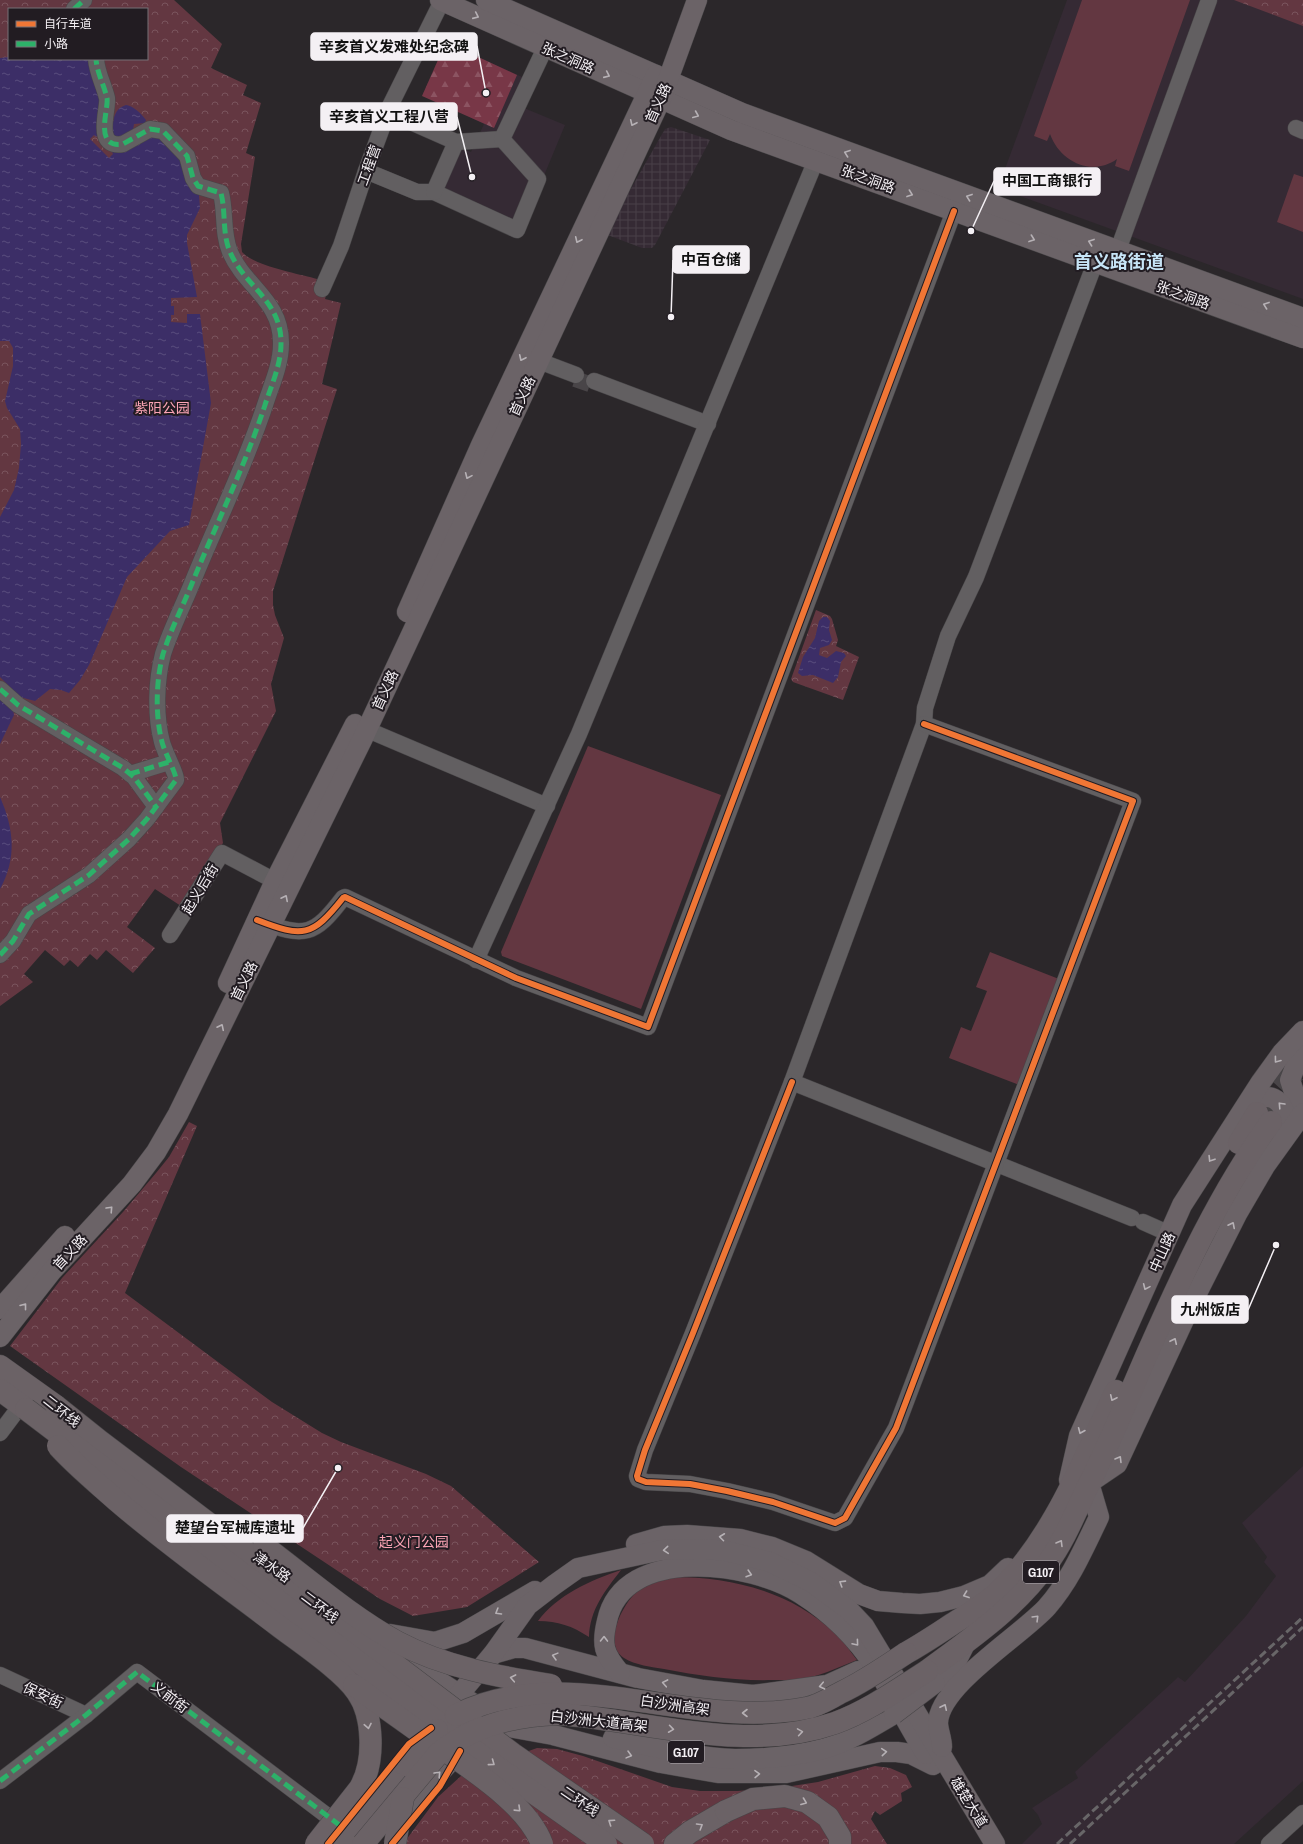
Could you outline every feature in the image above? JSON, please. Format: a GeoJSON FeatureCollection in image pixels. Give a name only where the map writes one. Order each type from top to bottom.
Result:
{"type":"FeatureCollection","features":[{"type":"Feature","properties":{"kind":"highway","name":"G107"},"geometry":{"type":"LineString","coordinates":[[887,1707],[931,1677],[966,1641],[1012,1604],[1030,1587],[1048,1563],[1065,1535],[1110,1442],[1148,1351],[1198,1246],[1247,1154],[1257,1115]]}},
{"type":"Feature","properties":{"kind":"highway","name":"G107"},"geometry":{"type":"LineString","coordinates":[[1033,1551],[1066,1496],[1216,1182],[1257,1115]]}},
{"type":"Feature","properties":{"kind":"highway","name":"二环线"},"geometry":{"type":"LineString","coordinates":[[0,1366],[56,1406],[101,1442],[513,1754],[643,1844]]}},
{"type":"Feature","properties":{"kind":"highway","name":"二环线"},"geometry":{"type":"LineString","coordinates":[[0,1390],[21,1411],[490,1762],[606,1844]]}},
{"type":"Feature","properties":{"kind":"highway"},"geometry":{"type":"LineString","coordinates":[[21,1411],[72,1462],[142,1522],[342,1676],[480,1776],[520,1810],[538,1832],[542,1844]]}},
{"type":"Feature","properties":{"kind":"highway"},"geometry":{"type":"LineString","coordinates":[[101,1442],[199,1497],[373,1628],[398,1642],[428,1656],[500,1676],[642,1700]]}},
{"type":"Feature","properties":{"kind":"highway","name":"白沙洲高架"},"geometry":{"type":"LineString","coordinates":[[434,1729],[469,1709],[494,1701],[549,1694],[642,1700],[741,1713],[775,1713],[807,1708],[827,1701],[862,1683],[905,1649],[932,1639],[980,1607],[1016,1572],[1033,1551]]}},
{"type":"Feature","properties":{"kind":"highway"},"geometry":{"type":"LineString","coordinates":[[316,1844],[360,1788],[365,1779],[369,1763],[371,1748],[362,1700],[342,1676]]}},
{"type":"Feature","properties":{"kind":"highway","name":"白沙洲大道高架"},"geometry":{"type":"LineString","coordinates":[[362,1844],[439,1753],[453,1742],[477,1730],[511,1719],[559,1714],[715,1735],[774,1736],[806,1731],[887,1707]]}},
{"type":"Feature","properties":{"kind":"highway"},"geometry":{"type":"LineString","coordinates":[[338,1838],[405,1765],[434,1729]]}},
{"type":"Feature","properties":{"kind":"highway"},"geometry":{"type":"LineString","coordinates":[[395,1844],[405,1793]]}},
{"type":"Feature","properties":{"kind":"highway"},"geometry":{"type":"LineString","coordinates":[[675,1844],[690,1832],[726,1811],[753,1799],[785,1796],[806,1802],[828,1817],[840,1837],[840,1844]]}},
{"type":"Feature","properties":{"kind":"main road","name":"张之洞路"},"geometry":{"type":"LineString","coordinates":[[441,0],[545,48],[731,130],[954,211],[1108,261],[1303,318]]}},
{"type":"Feature","properties":{"kind":"main road","name":"张之洞路"},"geometry":{"type":"LineString","coordinates":[[486,0],[742,113],[1303,338]]}},
{"type":"Feature","properties":{"kind":"main road","name":"首义路"},"geometry":{"type":"LineString","coordinates":[[0,1309],[43,1260],[128,1169],[143,1148],[169,1105],[264,923],[538,363],[697,0]]}},
{"type":"Feature","properties":{"kind":"main road","name":"首义路"},"geometry":{"type":"LineString","coordinates":[[0,1336],[51,1272],[132,1184],[152,1157],[178,1114],[264,923],[275,881],[363,723],[384,663],[481,445],[654,96]]}},
{"type":"Feature","properties":{"kind":"main road","name":"中山路"},"geometry":{"type":"LineString","coordinates":[[1066,1496],[1079,1436],[1182,1205],[1257,1115],[1282,1053],[1303,1031]]}},
{"type":"Feature","properties":{"kind":"main road"},"geometry":{"type":"LineString","coordinates":[[1303,1056],[1301,1066],[1303,1077]]}},
{"type":"Feature","properties":{"kind":"main road"},"geometry":{"type":"LineString","coordinates":[[1303,1056],[1295,1067],[1290,1080],[1295,1096],[1303,1109]]}},
{"type":"Feature","properties":{"kind":"main road"},"geometry":{"type":"LineString","coordinates":[[1257,1115],[1250,1103],[1260,1098],[1272,1098],[1279,1102],[1285,1110],[1287,1120],[1283,1142]]}},
{"type":"Feature","properties":{"kind":"main road"},"geometry":{"type":"LineString","coordinates":[[936,1762],[938,1722],[949,1697],[981,1663],[1027,1626],[1047,1606],[1074,1567],[1099,1517],[1089,1483],[1117,1464],[1188,1309],[1220,1247],[1264,1166],[1303,1113]]}},
{"type":"Feature","properties":{"kind":"main road","name":"津水路"},"geometry":{"type":"LineString","coordinates":[[0,1374],[354,1626],[509,1726]]}},
{"type":"Feature","properties":{"kind":"main road"},"geometry":{"type":"LineString","coordinates":[[0,1402],[21,1411],[434,1729],[467,1745]]}},
{"type":"Feature","properties":{"kind":"main road"},"geometry":{"type":"LineString","coordinates":[[354,1626],[405,1638],[435,1642],[463,1633],[557,1578],[578,1568],[630,1545],[664,1536],[716,1536],[740,1539],[772,1547],[806,1561],[859,1594],[878,1601],[920,1604],[940,1602],[964,1596],[990,1585],[1009,1566],[1033,1551]]}},
{"type":"Feature","properties":{"kind":"main road"},"geometry":{"type":"LineString","coordinates":[[434,1729],[460,1693],[493,1654],[528,1605],[578,1568],[662,1550],[705,1549],[726,1551],[770,1562],[798,1574],[849,1610],[864,1626],[936,1762]]}},
{"type":"Feature","properties":{"kind":"main road"},"geometry":{"type":"LineString","coordinates":[[620,1673],[605,1652],[604,1637],[607,1618],[622,1590],[637,1579],[657,1571],[680,1567],[714,1568],[744,1572],[775,1582],[800,1593],[841,1625],[876,1668],[936,1762]]}},
{"type":"Feature","properties":{"kind":"main road"},"geometry":{"type":"LineString","coordinates":[[493,1654],[514,1648],[525,1648],[620,1673],[703,1690],[753,1694],[827,1685],[905,1649]]}},
{"type":"Feature","properties":{"kind":"main road","name":"G107"},"geometry":{"type":"LineString","coordinates":[[373,1844],[467,1745],[509,1726],[530,1724],[555,1726],[698,1755],[735,1759],[765,1757],[824,1748],[871,1728],[887,1707]]}},
{"type":"Feature","properties":{"kind":"main road"},"geometry":{"type":"LineString","coordinates":[[509,1726],[553,1735],[661,1763],[718,1773],[786,1774],[822,1767],[868,1755],[897,1752],[910,1754],[936,1762]]}},
{"type":"Feature","properties":{"kind":"main road","name":"雄楚大道"},"geometry":{"type":"LineString","coordinates":[[936,1762],[982,1844]]}},
{"type":"Feature","properties":{"kind":"main road","name":"雄楚大道"},"geometry":{"type":"LineString","coordinates":[[936,1762],[995,1844]]}},
{"type":"Feature","properties":{"kind":"street"},"geometry":{"type":"LineString","coordinates":[[75,8],[84,0]]}},
{"type":"Feature","properties":{"kind":"street","name":"工程营"},"geometry":{"type":"LineString","coordinates":[[322,289],[341,246],[388,112],[441,0]]}},
{"type":"Feature","properties":{"kind":"street"},"geometry":{"type":"LineString","coordinates":[[924,724],[1133,801],[896,1428],[845,1518],[838,1523],[832,1524],[774,1502],[735,1492],[690,1484],[642,1481],[638,1479],[637,1472],[792,1082],[924,724],[925,708],[948,636],[976,577],[1108,261],[1209,0]]}},
{"type":"Feature","properties":{"kind":"street"},"geometry":{"type":"LineString","coordinates":[[502,139],[545,48]]}},
{"type":"Feature","properties":{"kind":"street"},"geometry":{"type":"LineString","coordinates":[[0,955],[13,941],[29,914],[71,888],[95,870],[129,839],[156,807],[176,778],[168,762],[161,740],[158,712],[158,682],[163,656],[174,622],[256,433],[279,360],[281,344],[274,312],[231,254],[225,235],[221,193],[198,186],[187,156],[161,130],[150,129],[130,141],[119,145],[110,141],[107,137],[103,121],[106,97],[96,60]]}},
{"type":"Feature","properties":{"kind":"street"},"geometry":{"type":"LineString","coordinates":[[388,112],[456,142],[502,139]]}},
{"type":"Feature","properties":{"kind":"street"},"geometry":{"type":"LineString","coordinates":[[366,172],[417,192],[434,192],[517,230],[538,179],[502,139]]}},
{"type":"Feature","properties":{"kind":"street"},"geometry":{"type":"LineString","coordinates":[[434,192],[456,142]]}},
{"type":"Feature","properties":{"kind":"street"},"geometry":{"type":"LineString","coordinates":[[476,960],[581,731],[816,160]]}},
{"type":"Feature","properties":{"kind":"street"},"geometry":{"type":"LineString","coordinates":[[264,923],[296,932],[311,930],[321,923],[345,898],[516,978],[648,1027],[954,211]]}},
{"type":"Feature","properties":{"kind":"street"},"geometry":{"type":"LineString","coordinates":[[538,363],[575,377]]}},
{"type":"Feature","properties":{"kind":"street"},"geometry":{"type":"LineString","coordinates":[[593,383],[707,425]]}},
{"type":"Feature","properties":{"kind":"street"},"geometry":{"type":"LineString","coordinates":[[0,689],[18,705],[105,756],[130,774],[156,807]]}},
{"type":"Feature","properties":{"kind":"street"},"geometry":{"type":"LineString","coordinates":[[363,723],[549,802]]}},
{"type":"Feature","properties":{"kind":"street"},"geometry":{"type":"LineString","coordinates":[[130,774],[168,762]]}},
{"type":"Feature","properties":{"kind":"street","name":"起义后街"},"geometry":{"type":"LineString","coordinates":[[170,936],[222,853],[275,881]]}},
{"type":"Feature","properties":{"kind":"street"},"geometry":{"type":"LineString","coordinates":[[792,1082],[1170,1234]]}},
{"type":"Feature","properties":{"kind":"street"},"geometry":{"type":"LineString","coordinates":[[0,1433],[21,1411]]}},
{"type":"Feature","properties":{"kind":"street","name":"义前街"},"geometry":{"type":"LineString","coordinates":[[0,1781],[86,1715],[137,1672],[338,1838]]}},
{"type":"Feature","properties":{"kind":"street","name":"保安街"},"geometry":{"type":"LineString","coordinates":[[0,1675],[86,1715]]}},
{"type":"Feature","properties":{"kind":"street"},"geometry":{"type":"LineString","coordinates":[[1269,1844],[1303,1813]]}},
{"type":"Feature","properties":{"kind":"shaded area"},"geometry":{"type":"Polygon","coordinates":[[[1067,0],[1303,0],[1303,299],[998,188],[1067,0]]]}},
{"type":"Feature","properties":{"kind":"shaded area"},"geometry":{"type":"Polygon","coordinates":[[[446,42],[535,83],[524,108],[565,125],[519,236],[434,198],[456,146],[471,152],[484,124],[423,94],[446,42]]]}},
{"type":"Feature","properties":{"kind":"shaded area"},"geometry":{"type":"Polygon","coordinates":[[[671,127],[710,140],[655,245],[652,248],[642,248],[605,234],[665,129],[671,127]]]}},
{"type":"Feature","properties":{"kind":"shaded area"},"geometry":{"type":"Polygon","coordinates":[[[1303,1466],[1303,1781],[1234,1844],[1022,1844],[1042,1824],[1038,1815],[1032,1808],[1078,1778],[1075,1772],[1178,1677],[1185,1682],[1246,1616],[1276,1576],[1264,1562],[1267,1557],[1242,1523],[1303,1466]]]}},
{"type":"Feature","properties":{"kind":"green space","name":"紫阳公园"},"geometry":{"type":"Polygon","coordinates":[[[0,0],[174,0],[222,44],[211,68],[247,85],[243,95],[261,103],[246,153],[255,157],[241,244],[242,252],[248,257],[266,265],[317,279],[315,289],[327,292],[325,299],[341,303],[322,384],[337,389],[273,591],[275,615],[284,638],[271,684],[276,711],[220,823],[223,843],[181,906],[155,889],[127,927],[155,948],[133,973],[106,950],[97,960],[90,954],[78,967],[70,960],[64,966],[45,950],[24,974],[33,982],[0,1006],[0,0]]]}},
{"type":"Feature","properties":{"kind":"green space"},"geometry":{"type":"Polygon","coordinates":[[[1082,0],[1190,0],[1129,171],[1115,166],[1117,159],[1097,167],[1078,164],[1061,152],[1050,134],[1047,141],[1034,136],[1082,0]]]}},
{"type":"Feature","properties":{"kind":"green space"},"geometry":{"type":"Polygon","coordinates":[[[1234,0],[1303,0],[1303,26],[1234,0]]]}},
{"type":"Feature","properties":{"kind":"green space"},"geometry":{"type":"Polygon","coordinates":[[[446,42],[517,75],[494,128],[422,96],[446,42]]]}},
{"type":"Feature","properties":{"kind":"green space"},"geometry":{"type":"Polygon","coordinates":[[[1294,174],[1303,177],[1303,232],[1277,222],[1294,174]]]}},
{"type":"Feature","properties":{"kind":"green space"},"geometry":{"type":"Polygon","coordinates":[[[816,610],[830,616],[832,619],[838,640],[836,646],[859,657],[843,700],[793,682],[791,679],[816,610]]]}},
{"type":"Feature","properties":{"kind":"green space"},"geometry":{"type":"Polygon","coordinates":[[[588,746],[721,795],[641,1009],[502,956],[501,952],[588,746]]]}},
{"type":"Feature","properties":{"kind":"green space"},"geometry":{"type":"Polygon","coordinates":[[[990,952],[1059,979],[1019,1085],[949,1058],[961,1027],[971,1031],[987,991],[976,987],[990,952]]]}},
{"type":"Feature","properties":{"kind":"green space","name":"起义门公园"},"geometry":{"type":"Polygon","coordinates":[[[189,1122],[197,1126],[125,1293],[272,1402],[322,1433],[341,1442],[426,1474],[451,1486],[539,1562],[467,1607],[413,1616],[380,1599],[181,1467],[10,1346],[62,1278],[123,1212],[169,1157],[189,1122]]]}},
{"type":"Feature","properties":{"kind":"green space"},"geometry":{"type":"Polygon","coordinates":[[[621,1570],[604,1593],[595,1609],[589,1637],[565,1625],[538,1621],[555,1603],[565,1596],[587,1584],[621,1570]]]}},
{"type":"Feature","properties":{"kind":"green space"},"geometry":{"type":"Polygon","coordinates":[[[673,1577],[717,1580],[739,1584],[760,1590],[800,1607],[819,1619],[839,1637],[857,1660],[812,1677],[797,1680],[745,1680],[678,1672],[644,1665],[624,1658],[617,1651],[614,1642],[618,1620],[623,1609],[637,1591],[647,1584],[673,1577]]]}},
{"type":"Feature","properties":{"kind":"green space"},"geometry":{"type":"Polygon","coordinates":[[[537,1748],[557,1749],[583,1756],[672,1787],[700,1791],[738,1791],[792,1786],[818,1782],[875,1766],[890,1768],[906,1775],[912,1787],[901,1793],[902,1801],[880,1815],[875,1811],[871,1819],[887,1844],[403,1844],[438,1797],[462,1775],[537,1748]]]}},
{"type":"Feature","properties":{"kind":"water"},"geometry":{"type":"Polygon","coordinates":[[[8,57],[8,60],[92,60],[102,95],[99,133],[96,137],[94,135],[90,139],[109,158],[115,149],[152,133],[183,154],[199,195],[200,208],[187,235],[187,243],[197,297],[171,298],[171,306],[174,306],[174,315],[171,315],[171,322],[187,323],[187,314],[200,314],[211,403],[189,525],[170,531],[127,577],[89,665],[80,680],[69,693],[61,690],[50,689],[35,701],[20,697],[0,677],[0,517],[14,490],[19,468],[21,444],[20,429],[7,408],[5,401],[13,366],[13,348],[9,341],[0,341],[0,58],[8,57]]]}},
{"type":"Feature","properties":{"kind":"water"},"geometry":{"type":"Polygon","coordinates":[[[126,105],[134,108],[146,120],[145,123],[134,124],[133,130],[127,138],[112,136],[113,122],[116,113],[121,107],[126,105]]]}},
{"type":"Feature","properties":{"kind":"water"},"geometry":{"type":"Polygon","coordinates":[[[823,617],[827,617],[830,621],[829,630],[832,640],[829,645],[820,648],[819,655],[827,658],[836,651],[844,653],[846,656],[841,662],[838,677],[833,683],[813,675],[802,676],[798,673],[803,657],[815,638],[819,621],[823,617]]]}},
{"type":"Feature","properties":{"kind":"water"},"geometry":{"type":"Polygon","coordinates":[[[0,697],[13,710],[14,715],[0,744],[0,697]]]}},
{"type":"Feature","properties":{"kind":"water"},"geometry":{"type":"Polygon","coordinates":[[[0,797],[11,832],[12,843],[9,866],[0,889],[0,797]]]}},
{"type":"Feature","properties":{"kind":"tunnel"},"geometry":{"type":"LineString","coordinates":[[575,379],[592,385]]}},
{"type":"Feature","properties":{"kind":"tunnel"},"geometry":{"type":"LineString","coordinates":[[1258,1113],[1302,1064]]}},
{"type":"Feature","properties":{"kind":"railway"},"geometry":{"type":"LineString","coordinates":[[1057,1844],[1303,1617]]}},
{"type":"Feature","properties":{"kind":"railway"},"geometry":{"type":"LineString","coordinates":[[1070,1844],[1303,1627]]}},
{"type":"Feature","properties":{"kind":"marked path"},"geometry":{"type":"LineString","coordinates":[[75,8],[84,0]]}},
{"type":"Feature","properties":{"kind":"marked path"},"geometry":{"type":"LineString","coordinates":[[0,955],[13,941],[29,914],[89,875],[129,839],[147,819],[176,780],[175,773],[162,742],[158,721],[157,698],[163,654],[173,627],[249,450],[275,375],[281,352],[280,329],[276,316],[262,295],[244,275],[230,252],[226,238],[221,193],[198,186],[193,178],[187,156],[163,131],[150,129],[123,144],[114,144],[108,140],[105,135],[104,127],[107,98],[96,60]]}},
{"type":"Feature","properties":{"kind":"marked path"},"geometry":{"type":"LineString","coordinates":[[0,689],[18,705],[123,768],[134,777],[156,807]]}},
{"type":"Feature","properties":{"kind":"marked path"},"geometry":{"type":"LineString","coordinates":[[130,774],[169,762]]}},
{"type":"Feature","properties":{"kind":"marked path"},"geometry":{"type":"LineString","coordinates":[[0,1781],[86,1715],[137,1672],[342,1827]]}},
{"type":"Feature","properties":{"kind":"cycle path"},"geometry":{"type":"LineString","coordinates":[[257,920],[285,930],[306,930],[314,927],[323,920],[345,897],[516,978],[648,1027],[954,211]]}},
{"type":"Feature","properties":{"kind":"cycle path"},"geometry":{"type":"LineString","coordinates":[[792,1082],[645,1450],[637,1476],[638,1479],[646,1482],[690,1484],[727,1491],[773,1502],[835,1523],[845,1518],[896,1428],[1133,801],[924,724]]}},
{"type":"Feature","properties":{"kind":"cycle path"},"geometry":{"type":"LineString","coordinates":[[328,1844],[409,1744],[431,1728]]}},
{"type":"Feature","properties":{"kind":"cycle path"},"geometry":{"type":"LineString","coordinates":[[392,1844],[440,1786],[460,1751]]}},
{"type":"Feature","properties":{"kind":"place","name":"辛亥首义发难处纪念碑"},"geometry":{"type":"Point","coordinates":[486,93]}},
{"type":"Feature","properties":{"kind":"place","name":"辛亥首义工程八营"},"geometry":{"type":"Point","coordinates":[472,177]}},
{"type":"Feature","properties":{"kind":"place","name":"中国工商银行"},"geometry":{"type":"Point","coordinates":[971,231]}},
{"type":"Feature","properties":{"kind":"place","name":"中百仓储"},"geometry":{"type":"Point","coordinates":[671,317]}},
{"type":"Feature","properties":{"kind":"place","name":"九州饭店"},"geometry":{"type":"Point","coordinates":[1276,1245]}},
{"type":"Feature","properties":{"kind":"place","name":"楚望台军械库遗址"},"geometry":{"type":"Point","coordinates":[338,1468]}},
{"type":"Feature","properties":{"kind":"district","name":"首义路街道"},"geometry":{"type":"Point","coordinates":[1119,262]}}]}
